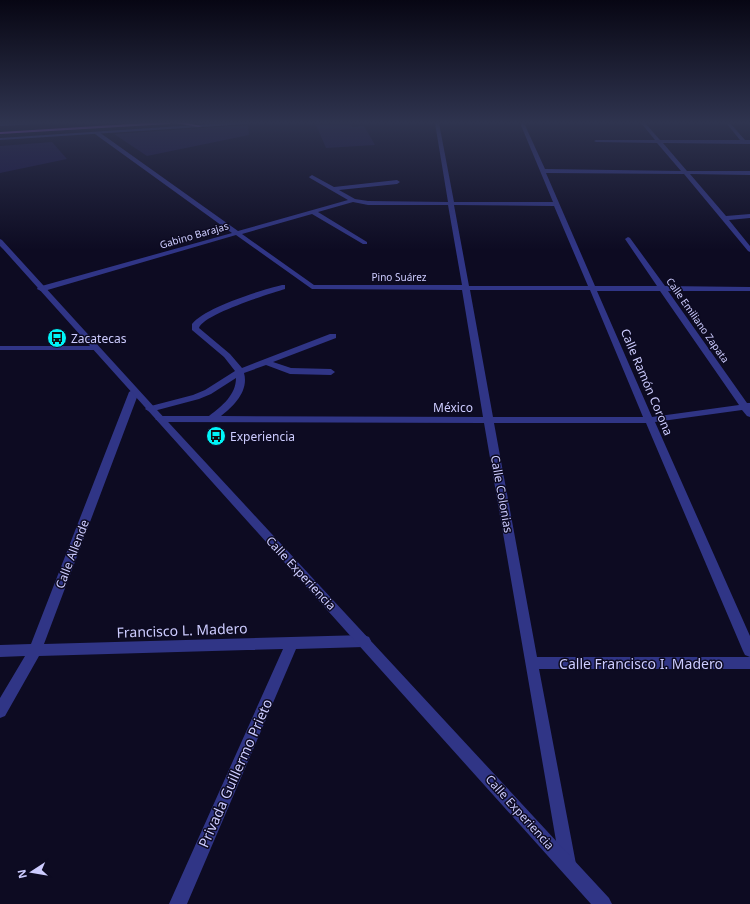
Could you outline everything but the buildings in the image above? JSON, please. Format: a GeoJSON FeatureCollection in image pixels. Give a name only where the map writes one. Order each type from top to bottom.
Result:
{"type":"FeatureCollection","features":[{"type":"Feature","properties":{"kind":"street","name":"Pino Suárez"},"geometry":{"type":"LineString","coordinates":[[143,165],[312,287],[750,289]]}},
{"type":"Feature","properties":{"kind":"street","name":"Calle Colonias"},"geometry":{"type":"LineString","coordinates":[[444,165],[531,663],[568,865]]}},
{"type":"Feature","properties":{"kind":"street","name":"Calle Ramón Corona"},"geometry":{"type":"LineString","coordinates":[[540,165],[649,420],[750,651]]}},
{"type":"Feature","properties":{"kind":"street"},"geometry":{"type":"LineString","coordinates":[[679,165],[750,250]]}},
{"type":"Feature","properties":{"kind":"street"},"geometry":{"type":"LineString","coordinates":[[543,171],[750,173]]}},
{"type":"Feature","properties":{"kind":"street"},"geometry":{"type":"LineString","coordinates":[[312,177],[353,200],[368,202],[557,204]]}},
{"type":"Feature","properties":{"kind":"street"},"geometry":{"type":"LineString","coordinates":[[332,189],[397,182]]}},
{"type":"Feature","properties":{"kind":"street","name":"Gabino Barajas"},"geometry":{"type":"LineString","coordinates":[[41,289],[353,200]]}},
{"type":"Feature","properties":{"kind":"street"},"geometry":{"type":"LineString","coordinates":[[314,212],[365,243]]}},
{"type":"Feature","properties":{"kind":"street"},"geometry":{"type":"LineString","coordinates":[[724,218],[750,216]]}},
{"type":"Feature","properties":{"kind":"street","name":"Calle Emiliano Zapata"},"geometry":{"type":"LineString","coordinates":[[628,239],[748,409]]}},
{"type":"Feature","properties":{"kind":"street","name":"Calle Experiencia"},"geometry":{"type":"LineString","coordinates":[[0,241],[134,392],[364,641],[603,904]]}},
{"type":"Feature","properties":{"kind":"street"},"geometry":{"type":"LineString","coordinates":[[211,419],[224,410],[237,394],[240,381],[239,372],[230,360],[195,328],[196,324],[200,320],[236,302],[282,287]]}},
{"type":"Feature","properties":{"kind":"street"},"geometry":{"type":"LineString","coordinates":[[150,409],[196,397],[208,392],[239,372],[333,336]]}},
{"type":"Feature","properties":{"kind":"street"},"geometry":{"type":"LineString","coordinates":[[0,348],[94,348]]}},
{"type":"Feature","properties":{"kind":"street"},"geometry":{"type":"LineString","coordinates":[[266,362],[290,371],[331,372]]}},
{"type":"Feature","properties":{"kind":"street","name":"Calle Allende"},"geometry":{"type":"LineString","coordinates":[[0,711],[35,651],[134,392]]}},
{"type":"Feature","properties":{"kind":"street","name":"México"},"geometry":{"type":"LineString","coordinates":[[160,420],[649,420],[748,409]]}},
{"type":"Feature","properties":{"kind":"street","name":"Francisco L. Madero"},"geometry":{"type":"LineString","coordinates":[[0,651],[364,641]]}},
{"type":"Feature","properties":{"kind":"street","name":"Privada Guillermo Prieto"},"geometry":{"type":"LineString","coordinates":[[178,904],[292,643]]}},
{"type":"Feature","properties":{"kind":"street","name":"Calle Francisco I. Madero"},"geometry":{"type":"LineString","coordinates":[[531,663],[750,663]]}},
{"type":"Feature","properties":{"kind":"place","name":"Zacatecas"},"geometry":{"type":"Point","coordinates":[57,338]}},
{"type":"Feature","properties":{"kind":"place","name":"Experiencia"},"geometry":{"type":"Point","coordinates":[216,436]}}]}
